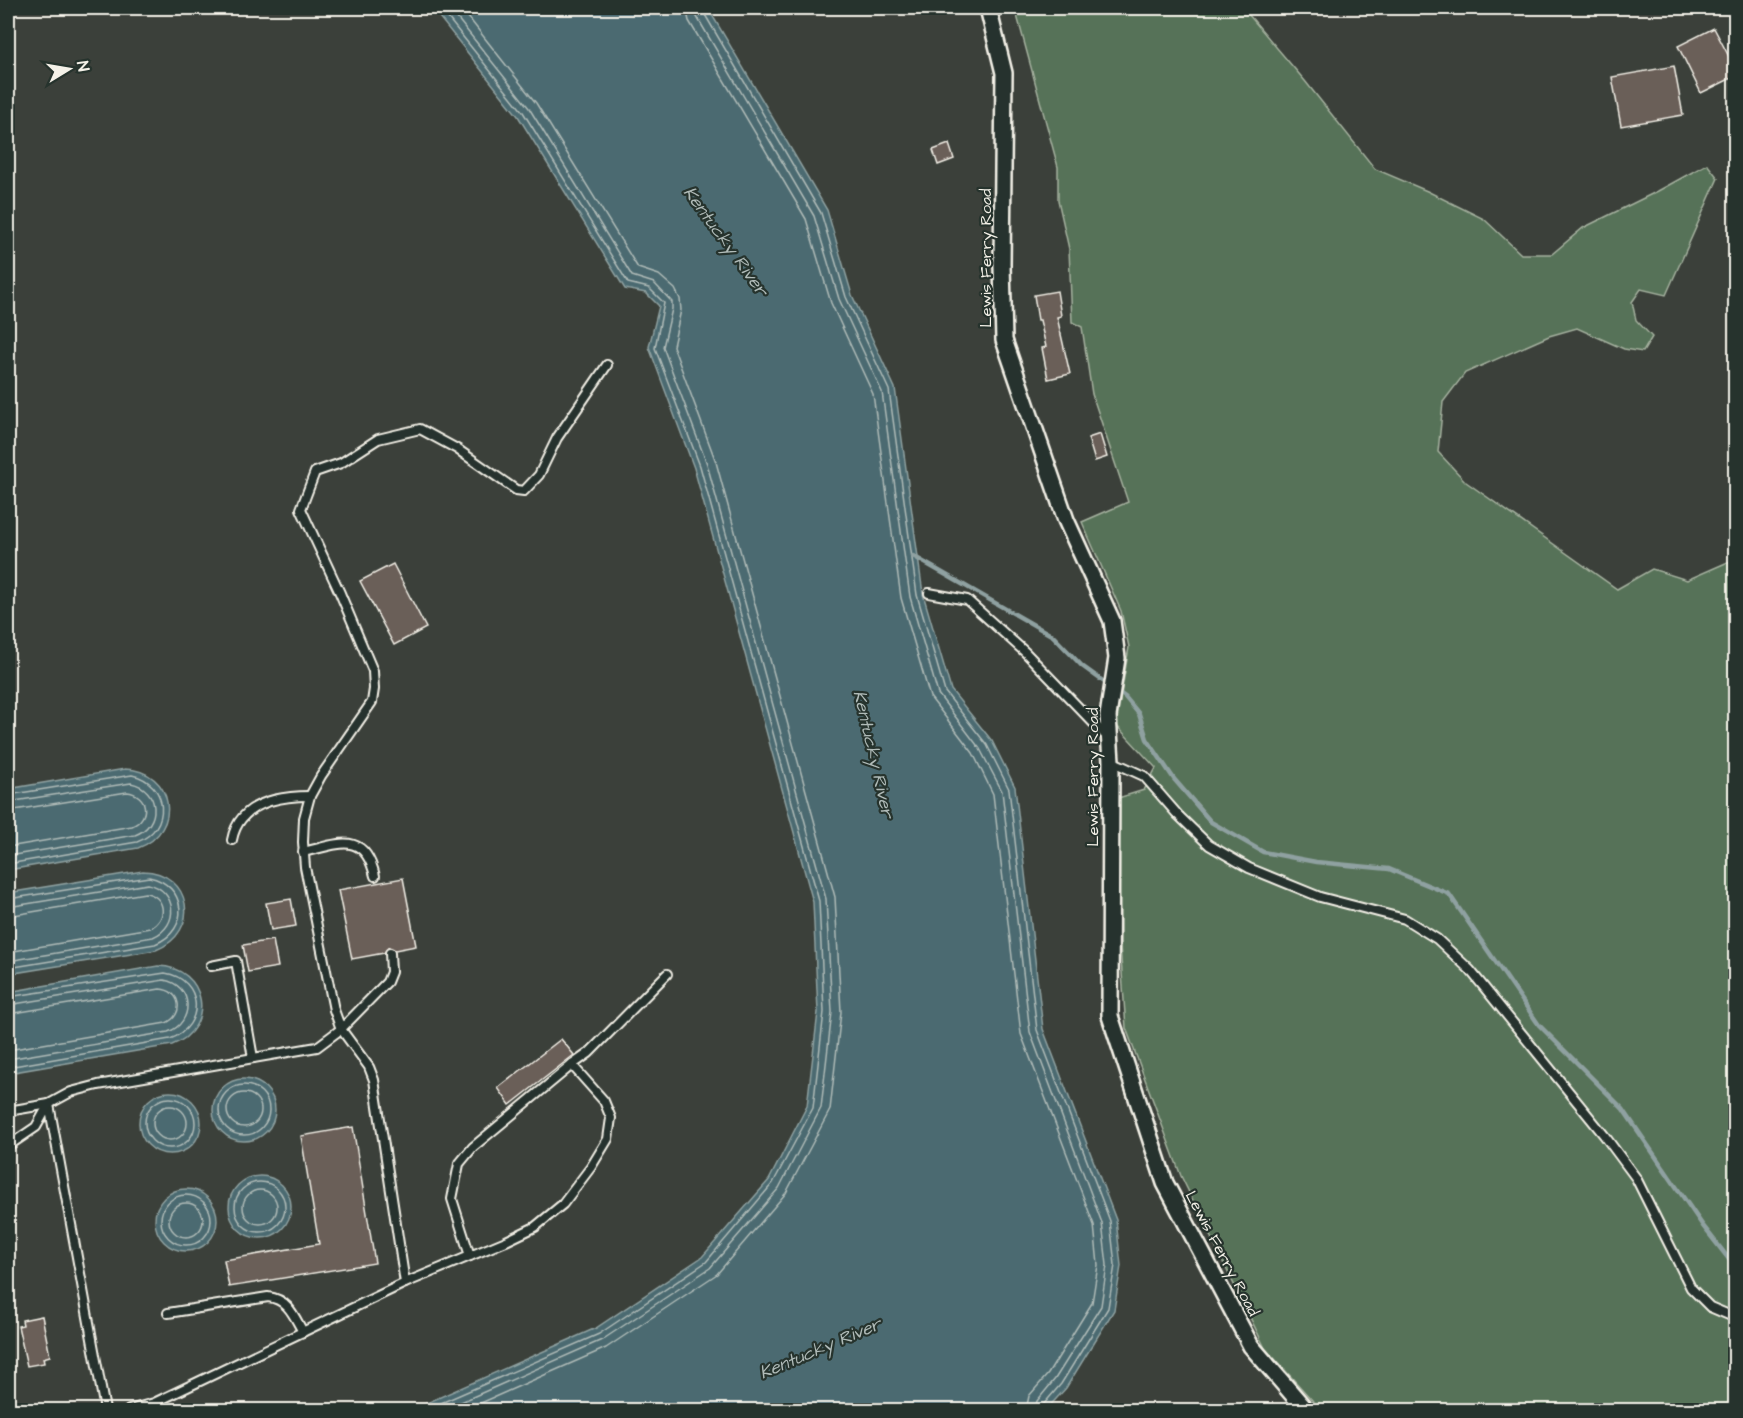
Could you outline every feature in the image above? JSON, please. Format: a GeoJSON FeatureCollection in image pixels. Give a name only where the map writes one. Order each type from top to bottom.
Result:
{"type":"FeatureCollection","features":[{"type":"Feature","properties":{"kind":"street","name":"Lewis Ferry Road"},"geometry":{"type":"LineString","coordinates":[[988,8],[1004,73],[1002,266],[1004,340],[1066,520],[1112,621],[1117,658],[1108,716],[1111,761],[1110,1016],[1166,1183],[1251,1346],[1306,1410]]}},
{"type":"Feature","properties":{"kind":"lane"},"geometry":{"type":"LineString","coordinates":[[405,1283],[374,1080],[369,1066],[340,1029],[334,1010],[303,852],[304,818],[310,796],[321,776],[372,702],[373,671],[301,508],[315,472],[341,463],[378,440],[420,429],[458,449],[516,490],[524,490],[540,475],[557,438],[608,365]]}},
{"type":"Feature","properties":{"kind":"lane"},"geometry":{"type":"LineString","coordinates":[[929,593],[967,600],[1025,652],[1109,739]]}},
{"type":"Feature","properties":{"kind":"lane"},"geometry":{"type":"LineString","coordinates":[[1111,761],[1144,776],[1178,815],[1209,845],[1250,868],[1320,897],[1405,919],[1437,939],[1470,970],[1604,1135],[1636,1178],[1690,1288],[1710,1307],[1736,1318]]}},
{"type":"Feature","properties":{"kind":"lane"},"geometry":{"type":"LineString","coordinates":[[232,840],[235,827],[244,815],[262,804],[290,796],[310,796]]}},
{"type":"Feature","properties":{"kind":"lane"},"geometry":{"type":"LineString","coordinates":[[303,852],[338,844],[360,846],[368,856],[375,876]]}},
{"type":"Feature","properties":{"kind":"lane"},"geometry":{"type":"LineString","coordinates":[[8,1111],[49,1104],[71,1092],[98,1085],[317,1047],[340,1029],[387,982],[391,972],[390,953]]}},
{"type":"Feature","properties":{"kind":"lane"},"geometry":{"type":"LineString","coordinates":[[211,966],[236,961],[253,1059]]}},
{"type":"Feature","properties":{"kind":"lane"},"geometry":{"type":"LineString","coordinates":[[470,1256],[452,1199],[459,1164],[473,1146],[589,1053],[667,974]]}},
{"type":"Feature","properties":{"kind":"lane"},"geometry":{"type":"LineString","coordinates":[[129,1410],[154,1403],[405,1283],[535,1227],[562,1204],[591,1167],[608,1139],[611,1118],[604,1101],[572,1065]]}},
{"type":"Feature","properties":{"kind":"lane"},"geometry":{"type":"LineString","coordinates":[[8,1146],[36,1127],[49,1104]]}},
{"type":"Feature","properties":{"kind":"lane"},"geometry":{"type":"LineString","coordinates":[[49,1104],[105,1410]]}},
{"type":"Feature","properties":{"kind":"lane"},"geometry":{"type":"LineString","coordinates":[[168,1313],[278,1298],[286,1304],[303,1332]]}},
{"type":"Feature","properties":{"kind":"green space"},"geometry":{"type":"Polygon","coordinates":[[[1015,8],[1243,8],[1375,169],[1484,219],[1521,254],[1552,254],[1583,228],[1707,164],[1718,178],[1666,295],[1641,289],[1632,302],[1636,320],[1652,337],[1643,352],[1624,349],[1577,328],[1549,336],[1465,373],[1443,402],[1438,452],[1466,482],[1617,589],[1652,569],[1687,580],[1735,559],[1735,1410],[1321,1410],[1265,1348],[1181,1176],[1126,1028],[1120,945],[1118,798],[1144,790],[1156,768],[1116,725],[1129,647],[1121,611],[1082,522],[1128,502],[1092,394],[1082,327],[1072,322],[1069,249],[1058,200],[1058,167],[1015,8]]]}},
{"type":"Feature","properties":{"kind":"water","name":"Kentucky River"},"geometry":{"type":"Polygon","coordinates":[[[432,8],[708,8],[827,210],[852,295],[895,388],[923,594],[951,690],[992,741],[1015,787],[1043,1029],[1116,1220],[1121,1266],[1114,1310],[1066,1388],[1046,1410],[411,1410],[596,1328],[702,1257],[769,1180],[807,1106],[818,1012],[813,902],[694,468],[649,347],[659,306],[646,293],[625,289],[518,116],[432,8]]]}},
{"type":"Feature","properties":{"kind":"water"},"geometry":{"type":"Polygon","coordinates":[[[125,769],[142,772],[154,779],[163,790],[167,802],[167,816],[162,829],[153,840],[138,848],[8,870],[8,789],[125,769]]]}},
{"type":"Feature","properties":{"kind":"water"},"geometry":{"type":"Polygon","coordinates":[[[143,871],[160,874],[172,881],[181,892],[185,904],[185,917],[180,930],[171,941],[156,950],[8,974],[8,893],[143,871]]]}},
{"type":"Feature","properties":{"kind":"water"},"geometry":{"type":"Polygon","coordinates":[[[158,966],[175,969],[187,976],[196,987],[200,1000],[200,1013],[196,1026],[186,1037],[172,1045],[8,1073],[8,992],[158,966]]]}},
{"type":"Feature","properties":{"kind":"water"},"geometry":{"type":"Polygon","coordinates":[[[244,1079],[256,1081],[266,1088],[273,1098],[275,1110],[273,1122],[266,1132],[256,1139],[244,1141],[232,1139],[222,1132],[215,1122],[213,1110],[215,1098],[222,1088],[232,1081],[244,1079]]]}},
{"type":"Feature","properties":{"kind":"water"},"geometry":{"type":"Polygon","coordinates":[[[170,1092],[182,1094],[192,1101],[199,1111],[201,1123],[199,1135],[192,1145],[182,1152],[170,1154],[158,1152],[148,1145],[141,1135],[139,1123],[141,1111],[148,1101],[158,1094],[170,1092]]]}},
{"type":"Feature","properties":{"kind":"water"},"geometry":{"type":"Polygon","coordinates":[[[260,1176],[272,1178],[282,1185],[289,1195],[291,1207],[289,1219],[282,1229],[272,1236],[260,1238],[248,1236],[238,1229],[231,1219],[229,1207],[231,1195],[238,1185],[248,1178],[260,1176]]]}},
{"type":"Feature","properties":{"kind":"water"},"geometry":{"type":"Polygon","coordinates":[[[186,1189],[198,1191],[208,1198],[215,1208],[217,1220],[215,1232],[208,1242],[198,1249],[186,1251],[174,1249],[164,1242],[157,1232],[155,1220],[157,1208],[164,1198],[174,1191],[186,1189]]]}},
{"type":"Feature","properties":{"kind":"building"},"geometry":{"type":"Polygon","coordinates":[[[1714,28],[1736,70],[1736,76],[1701,93],[1678,46],[1714,28]]]}},
{"type":"Feature","properties":{"kind":"building"},"geometry":{"type":"Polygon","coordinates":[[[1674,66],[1683,115],[1621,126],[1612,77],[1674,66]]]}},
{"type":"Feature","properties":{"kind":"building"},"geometry":{"type":"Polygon","coordinates":[[[949,144],[954,159],[938,165],[933,150],[949,144]]]}},
{"type":"Feature","properties":{"kind":"building"},"geometry":{"type":"Polygon","coordinates":[[[1057,291],[1061,316],[1057,317],[1070,374],[1048,379],[1042,348],[1046,347],[1034,295],[1057,291]]]}},
{"type":"Feature","properties":{"kind":"building"},"geometry":{"type":"Polygon","coordinates":[[[1100,434],[1107,457],[1095,461],[1088,438],[1100,434]]]}},
{"type":"Feature","properties":{"kind":"building"},"geometry":{"type":"Polygon","coordinates":[[[393,564],[426,628],[394,645],[360,581],[393,564]]]}},
{"type":"Feature","properties":{"kind":"building"},"geometry":{"type":"Polygon","coordinates":[[[403,878],[416,946],[395,950],[389,947],[384,953],[352,959],[338,890],[403,878]]]}},
{"type":"Feature","properties":{"kind":"building"},"geometry":{"type":"Polygon","coordinates":[[[291,899],[296,926],[271,930],[266,903],[291,899]]]}},
{"type":"Feature","properties":{"kind":"building"},"geometry":{"type":"Polygon","coordinates":[[[273,940],[278,967],[248,972],[243,945],[273,940]]]}},
{"type":"Feature","properties":{"kind":"building"},"geometry":{"type":"Polygon","coordinates":[[[561,1039],[574,1055],[510,1105],[498,1088],[561,1039]]]}},
{"type":"Feature","properties":{"kind":"building"},"geometry":{"type":"Polygon","coordinates":[[[353,1127],[375,1263],[229,1287],[224,1260],[319,1244],[301,1136],[353,1127]]]}},
{"type":"Feature","properties":{"kind":"building"},"geometry":{"type":"Polygon","coordinates":[[[42,1316],[50,1356],[43,1358],[44,1363],[27,1366],[18,1326],[23,1325],[22,1320],[42,1316]]]}},
{"type":"Feature","properties":{"kind":"waterway"},"geometry":{"type":"LineString","coordinates":[[913,556],[1053,636],[1082,666],[1125,697],[1139,714],[1147,739],[1174,779],[1211,822],[1263,852],[1316,862],[1389,869],[1449,894],[1539,1025],[1623,1109],[1703,1226],[1736,1268]]}}]}
